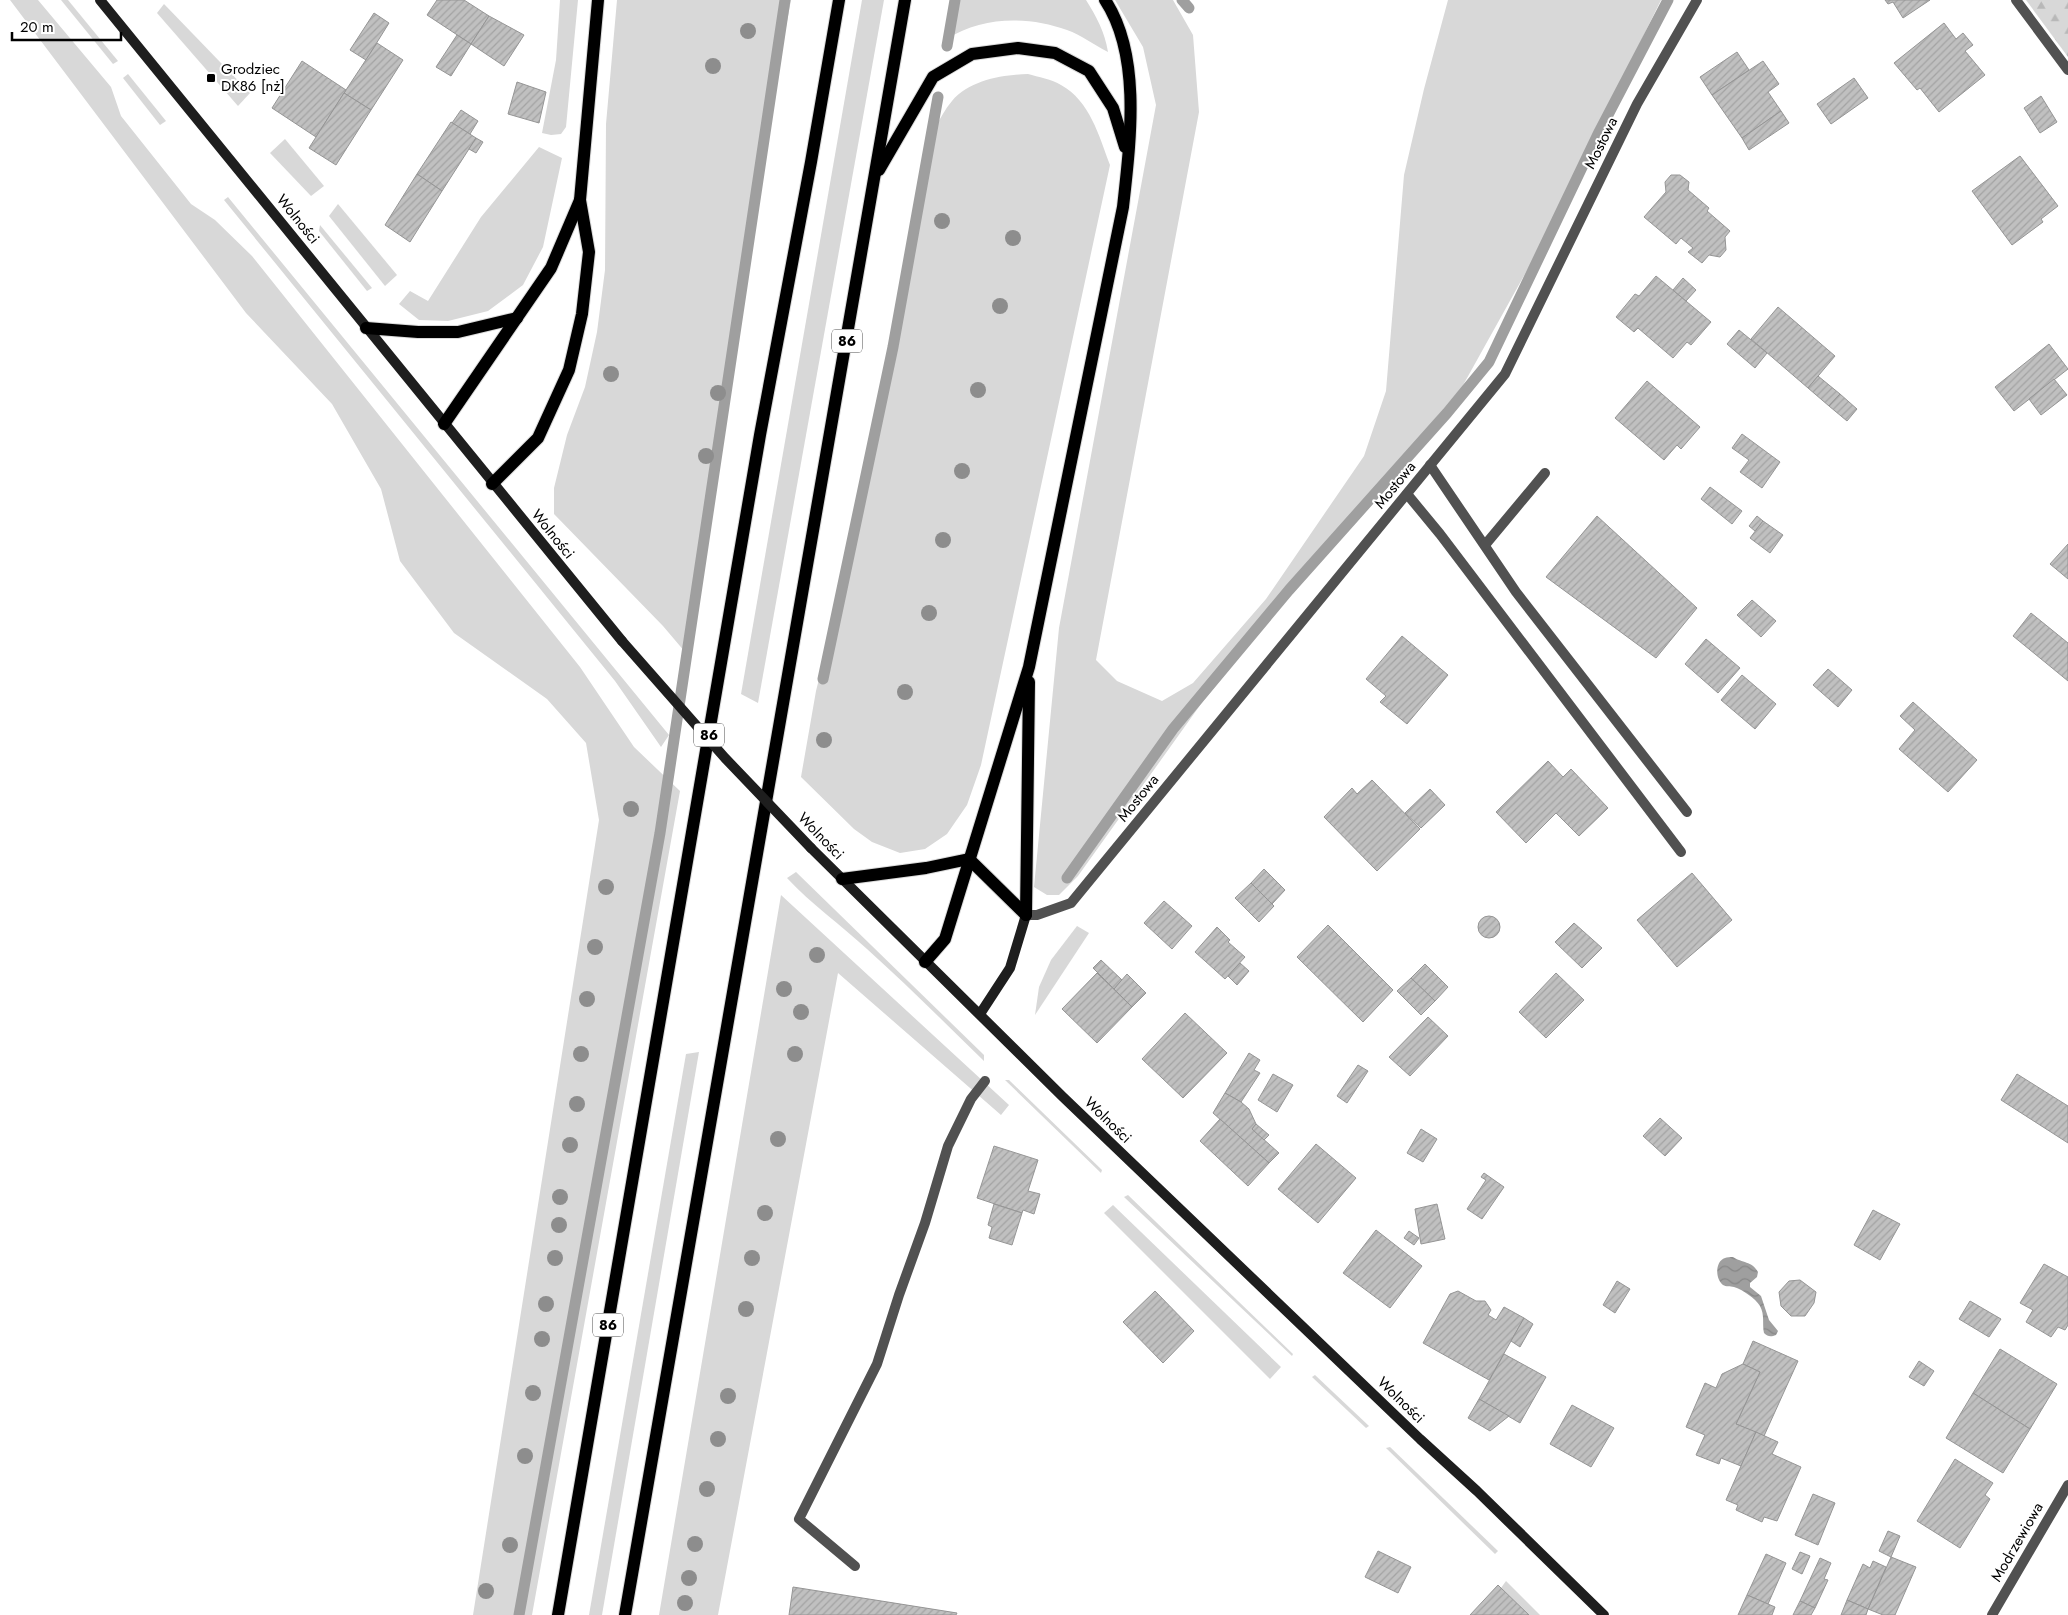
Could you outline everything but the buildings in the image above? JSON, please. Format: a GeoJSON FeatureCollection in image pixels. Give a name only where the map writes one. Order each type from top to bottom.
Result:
{"type":"FeatureCollection","features":[{"type":"Feature","properties":{"kind":"main road"},"geometry":{"type":"LineString","coordinates":[[492,484],[538,438],[569,370],[582,314],[589,252],[580,200],[598,0]]}},
{"type":"Feature","properties":{"kind":"main road","name":"86"},"geometry":{"type":"LineString","coordinates":[[558,1615],[760,435],[839,0]]}},
{"type":"Feature","properties":{"kind":"main road","name":"86"},"geometry":{"type":"LineString","coordinates":[[625,1615],[905,0]]}},
{"type":"Feature","properties":{"kind":"main road"},"geometry":{"type":"LineString","coordinates":[[925,962],[944,939],[1030,667],[1123,207],[1128,159],[1130,82],[1126,50],[1114,13],[1105,0]]}},
{"type":"Feature","properties":{"kind":"main road"},"geometry":{"type":"LineString","coordinates":[[874,179],[933,77],[972,54],[1018,48],[1055,53],[1089,71],[1113,108],[1128,159]]}},
{"type":"Feature","properties":{"kind":"main road"},"geometry":{"type":"LineString","coordinates":[[444,424],[550,268],[580,200]]}},
{"type":"Feature","properties":{"kind":"main road"},"geometry":{"type":"LineString","coordinates":[[366,328],[418,332],[458,332],[517,318]]}},
{"type":"Feature","properties":{"kind":"main road"},"geometry":{"type":"LineString","coordinates":[[1026,916],[1030,667]]}},
{"type":"Feature","properties":{"kind":"main road"},"geometry":{"type":"LineString","coordinates":[[969,859],[1026,916]]}},
{"type":"Feature","properties":{"kind":"main road"},"geometry":{"type":"LineString","coordinates":[[842,879],[926,868],[969,859]]}},
{"type":"Feature","properties":{"kind":"street","name":"Wolności"},"geometry":{"type":"LineString","coordinates":[[100,0],[492,484],[622,641],[725,758],[811,848],[1070,1104],[1477,1491],[1604,1615]]}},
{"type":"Feature","properties":{"kind":"street","name":"Mostowa"},"geometry":{"type":"LineString","coordinates":[[1026,916],[1037,915],[1071,903],[1505,374],[1637,104],[1697,0]]}},
{"type":"Feature","properties":{"kind":"street"},"geometry":{"type":"LineString","coordinates":[[2016,0],[2068,70]]}},
{"type":"Feature","properties":{"kind":"street"},"geometry":{"type":"LineString","coordinates":[[1430,465],[1516,592],[1687,812]]}},
{"type":"Feature","properties":{"kind":"street"},"geometry":{"type":"LineString","coordinates":[[1485,545],[1545,473]]}},
{"type":"Feature","properties":{"kind":"street"},"geometry":{"type":"LineString","coordinates":[[1407,494],[1440,534],[1681,852]]}},
{"type":"Feature","properties":{"kind":"street"},"geometry":{"type":"LineString","coordinates":[[980,1014],[1010,968],[1026,916]]}},
{"type":"Feature","properties":{"kind":"street"},"geometry":{"type":"LineString","coordinates":[[855,1566],[799,1519],[877,1364],[925,1223],[948,1146],[970,1099],[985,1081]]}},
{"type":"Feature","properties":{"kind":"street","name":"Modrzewiowa"},"geometry":{"type":"LineString","coordinates":[[1992,1615],[2068,1485]]}},
{"type":"Feature","properties":{"kind":"green space"},"geometry":{"type":"Polygon","coordinates":[[[10,0],[38,0],[111,87],[121,116],[191,204],[215,220],[252,256],[580,667],[634,747],[680,791],[532,1615],[473,1615],[599,820],[586,743],[547,699],[454,633],[400,561],[381,489],[332,404],[246,313],[10,0]]]}},
{"type":"Feature","properties":{"kind":"green space"},"geometry":{"type":"Polygon","coordinates":[[[61,0],[68,0],[118,61],[113,64],[61,0]]]}},
{"type":"Feature","properties":{"kind":"green space"},"geometry":{"type":"Polygon","coordinates":[[[560,0],[578,0],[566,127],[561,134],[551,135],[542,133],[556,60],[560,0]]]}},
{"type":"Feature","properties":{"kind":"green space"},"geometry":{"type":"Polygon","coordinates":[[[617,0],[791,0],[739,282],[728,397],[691,659],[663,626],[554,514],[554,488],[567,435],[585,387],[597,332],[605,270],[606,124],[617,0]]]}},
{"type":"Feature","properties":{"kind":"green space"},"geometry":{"type":"Polygon","coordinates":[[[862,0],[884,0],[758,703],[741,694],[862,0]]]}},
{"type":"Feature","properties":{"kind":"green space"},"geometry":{"type":"Polygon","coordinates":[[[955,0],[1086,0],[1100,24],[1108,52],[1067,30],[1037,22],[990,22],[961,31],[947,39],[955,0]]]}},
{"type":"Feature","properties":{"kind":"green space"},"geometry":{"type":"Polygon","coordinates":[[[1115,0],[1173,0],[1193,35],[1199,112],[1096,660],[1117,681],[1162,701],[1193,683],[1266,599],[1364,456],[1386,391],[1404,175],[1424,89],[1448,0],[1661,0],[1531,263],[1462,387],[1398,462],[1201,704],[1078,876],[1059,895],[1047,895],[1034,887],[1059,628],[1156,105],[1143,47],[1115,0]]]}},
{"type":"Feature","properties":{"kind":"green space"},"geometry":{"type":"Polygon","coordinates":[[[2026,0],[2068,0],[2068,57],[2026,0]]]}},
{"type":"Feature","properties":{"kind":"green space"},"geometry":{"type":"Polygon","coordinates":[[[164,4],[250,93],[238,106],[157,13],[164,4]]]}},
{"type":"Feature","properties":{"kind":"green space"},"geometry":{"type":"Polygon","coordinates":[[[128,74],[166,121],[160,125],[123,78],[128,74]]]}},
{"type":"Feature","properties":{"kind":"green space"},"geometry":{"type":"Polygon","coordinates":[[[1028,74],[1057,83],[1079,100],[1092,120],[1110,165],[981,765],[967,805],[947,834],[925,849],[900,853],[872,842],[854,829],[801,777],[816,691],[856,531],[900,333],[935,128],[952,101],[968,88],[997,77],[1028,74]]]}},
{"type":"Feature","properties":{"kind":"green space"},"geometry":{"type":"Polygon","coordinates":[[[285,139],[324,186],[311,196],[270,153],[285,139]]]}},
{"type":"Feature","properties":{"kind":"green space"},"geometry":{"type":"Polygon","coordinates":[[[539,147],[562,158],[543,247],[523,285],[488,311],[448,321],[419,320],[399,304],[410,291],[428,301],[481,217],[539,147]]]}},
{"type":"Feature","properties":{"kind":"green space"},"geometry":{"type":"Polygon","coordinates":[[[228,197],[669,735],[661,747],[615,681],[224,200],[228,197]]]}},
{"type":"Feature","properties":{"kind":"green space"},"geometry":{"type":"Polygon","coordinates":[[[338,204],[397,275],[385,286],[329,216],[338,204]]]}},
{"type":"Feature","properties":{"kind":"green space"},"geometry":{"type":"Polygon","coordinates":[[[320,225],[372,288],[367,291],[319,231],[320,225]]]}},
{"type":"Feature","properties":{"kind":"green space"},"geometry":{"type":"Polygon","coordinates":[[[796,872],[984,1055],[984,1061],[882,963],[787,878],[796,872]]]}},
{"type":"Feature","properties":{"kind":"green space"},"geometry":{"type":"Polygon","coordinates":[[[781,895],[1009,1105],[1001,1115],[838,973],[718,1615],[659,1615],[781,895]]]}},
{"type":"Feature","properties":{"kind":"green space"},"geometry":{"type":"Polygon","coordinates":[[[1077,926],[1089,933],[1035,1015],[1039,987],[1051,960],[1077,926]]]}},
{"type":"Feature","properties":{"kind":"green space"},"geometry":{"type":"Polygon","coordinates":[[[699,1052],[602,1615],[589,1615],[686,1054],[699,1052]]]}},
{"type":"Feature","properties":{"kind":"green space"},"geometry":{"type":"Polygon","coordinates":[[[1005,1080],[1009,1080],[1102,1170],[1101,1173],[1005,1080]]]}},
{"type":"Feature","properties":{"kind":"green space"},"geometry":{"type":"Polygon","coordinates":[[[1128,1195],[1293,1354],[1292,1356],[1124,1197],[1128,1195]]]}},
{"type":"Feature","properties":{"kind":"green space"},"geometry":{"type":"Polygon","coordinates":[[[1113,1205],[1281,1367],[1270,1379],[1104,1213],[1113,1205]]]}},
{"type":"Feature","properties":{"kind":"green space"},"geometry":{"type":"Polygon","coordinates":[[[1315,1375],[1369,1426],[1366,1428],[1312,1377],[1315,1375]]]}},
{"type":"Feature","properties":{"kind":"green space"},"geometry":{"type":"Polygon","coordinates":[[[1390,1447],[1498,1551],[1495,1554],[1386,1448],[1390,1447]]]}},
{"type":"Feature","properties":{"kind":"green space"},"geometry":{"type":"Polygon","coordinates":[[[1506,1581],[1540,1615],[1529,1615],[1501,1588],[1506,1581]]]}},
{"type":"Feature","properties":{"kind":"water"},"geometry":{"type":"Polygon","coordinates":[[[1733,1257],[1756,1268],[1758,1272],[1757,1277],[1750,1283],[1750,1287],[1761,1296],[1769,1320],[1778,1331],[1776,1335],[1770,1336],[1764,1333],[1762,1313],[1760,1306],[1755,1300],[1741,1290],[1724,1286],[1720,1282],[1717,1275],[1719,1263],[1726,1258],[1733,1257]]]}},
{"type":"Feature","properties":{"kind":"waterway"},"geometry":{"type":"LineString","coordinates":[[519,1615],[660,833],[785,0]]}},
{"type":"Feature","properties":{"kind":"waterway"},"geometry":{"type":"LineString","coordinates":[[947,46],[955,0]]}},
{"type":"Feature","properties":{"kind":"waterway"},"geometry":{"type":"LineString","coordinates":[[1182,0],[1189,8]]}},
{"type":"Feature","properties":{"kind":"waterway"},"geometry":{"type":"LineString","coordinates":[[1067,878],[1173,729],[1289,590],[1447,413],[1489,362],[1598,134],[1668,0]]}},
{"type":"Feature","properties":{"kind":"waterway"},"geometry":{"type":"LineString","coordinates":[[823,679],[893,347],[938,97]]}},
{"type":"Feature","properties":{"kind":"place","name":"Grodziec DK86 [nż]"},"geometry":{"type":"Point","coordinates":[211,78]}}]}
